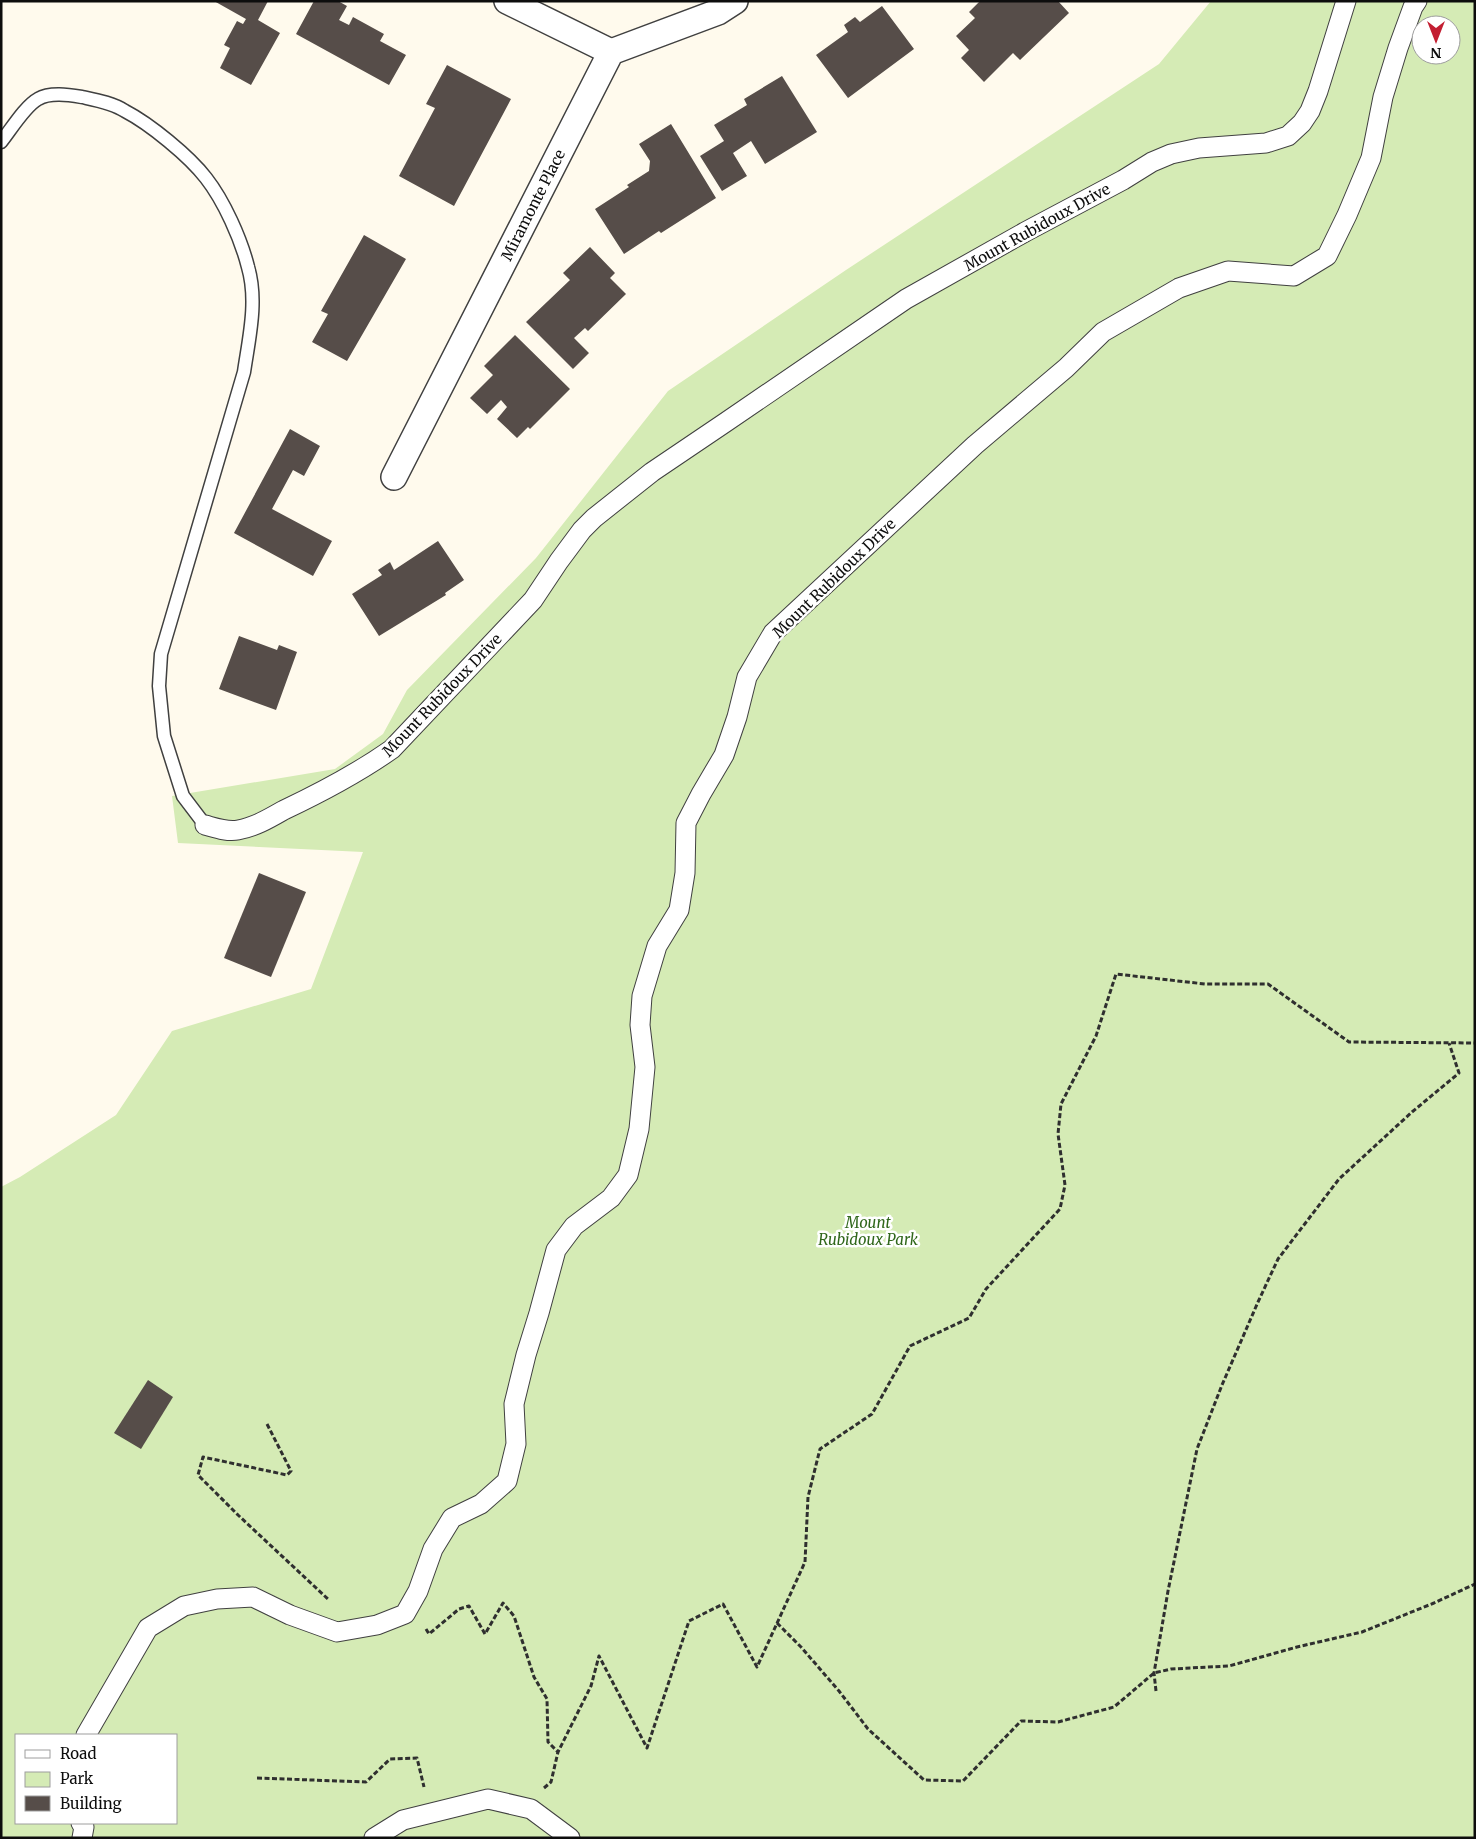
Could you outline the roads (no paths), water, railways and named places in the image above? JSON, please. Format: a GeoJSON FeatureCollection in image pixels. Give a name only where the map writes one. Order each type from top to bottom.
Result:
{"type":"FeatureCollection","features":[{"type":"Feature","properties":{"kind":"street"},"geometry":{"type":"LineString","coordinates":[[507,1],[611,52],[718,12],[735,1]]}},
{"type":"Feature","properties":{"kind":"street","name":"Mount Rubidoux Drive"},"geometry":{"type":"LineString","coordinates":[[204,825],[221,830],[237,831],[251,827],[326,790],[370,765],[392,749],[533,600],[558,561],[594,518],[652,472],[906,300],[1025,232],[1123,180],[1152,162],[1171,154],[1199,148],[1266,143],[1288,136],[1302,123],[1310,111],[1346,1]]}},
{"type":"Feature","properties":{"kind":"street","name":"Mount Rubidoux Drive"},"geometry":{"type":"LineString","coordinates":[[87,1734],[148,1628],[184,1606],[216,1599],[253,1597],[290,1615],[337,1632],[377,1625],[405,1614],[418,1591],[433,1549],[452,1518],[481,1504],[507,1481],[516,1444],[514,1404],[556,1250],[574,1226],[611,1198],[628,1175],[639,1129],[645,1067],[640,1025],[642,996],[657,946],[679,910],[685,873],[686,823],[724,755],[748,677],[773,633],[975,445],[1066,368],[1103,332],[1179,288],[1228,271],[1294,276],[1327,256],[1371,158],[1383,97],[1404,32],[1417,1]]}},
{"type":"Feature","properties":{"kind":"street","name":"Miramonte Place"},"geometry":{"type":"LineString","coordinates":[[394,477],[611,52]]}},
{"type":"Feature","properties":{"kind":"street"},"geometry":{"type":"LineString","coordinates":[[374,1838],[403,1820],[430,1812],[488,1800],[531,1808],[570,1838]]}},
{"type":"Feature","properties":{"kind":"street"},"geometry":{"type":"LineString","coordinates":[[82,1824],[84,1827],[82,1838]]}},
{"type":"Feature","properties":{"kind":"lane","name":"Mount Rubidoux Drive"},"geometry":{"type":"LineString","coordinates":[[1,142],[23,114],[38,99],[62,93],[97,100],[124,110],[168,140],[206,178],[225,209],[249,268],[253,296],[251,329],[244,372],[161,654],[159,686],[164,736],[183,796],[204,825]]}},
{"type":"Feature","properties":{"kind":"park label","name":"Mount Rubidoux Park"},"geometry":{"type":"Point","coordinates":[868,1230]}}]}
